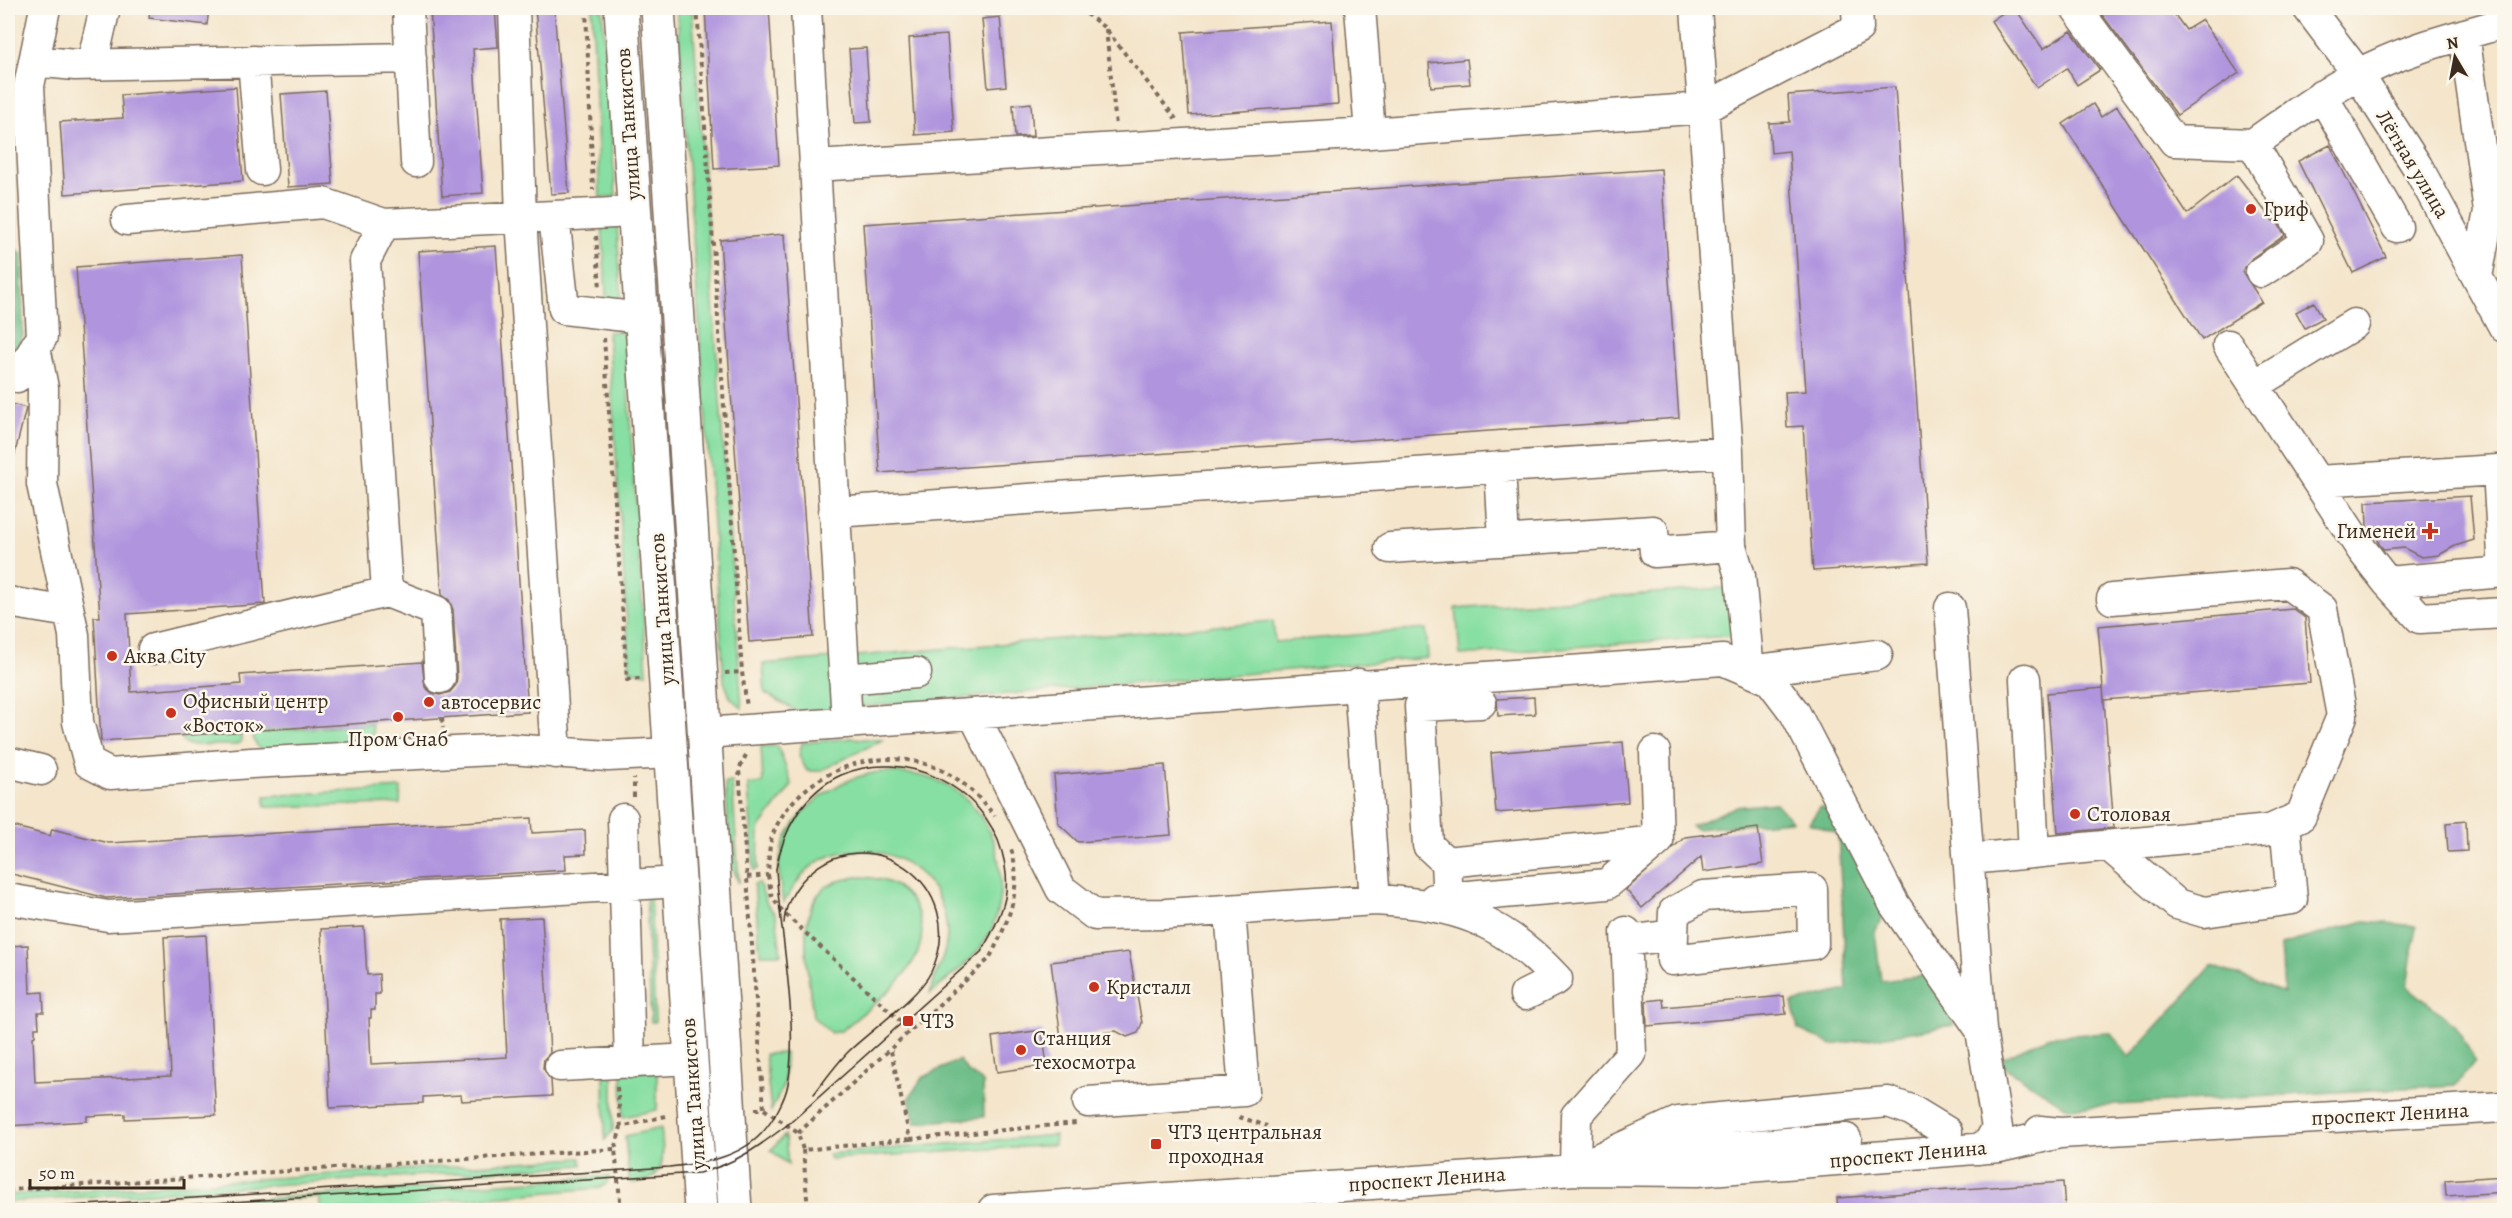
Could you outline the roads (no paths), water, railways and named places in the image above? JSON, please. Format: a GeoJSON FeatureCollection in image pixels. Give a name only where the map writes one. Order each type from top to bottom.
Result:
{"type":"FeatureCollection","features":[{"type":"Feature","properties":{"kind":"main road","name":"улица Танкистов"},"geometry":{"type":"LineString","coordinates":[[621,8],[701,1210]]}},
{"type":"Feature","properties":{"kind":"main road","name":"улица Танкистов"},"geometry":{"type":"LineString","coordinates":[[658,8],[735,1210]]}},
{"type":"Feature","properties":{"kind":"main road"},"geometry":{"type":"LineString","coordinates":[[671,744],[704,733]]}},
{"type":"Feature","properties":{"kind":"street"},"geometry":{"type":"LineString","coordinates":[[8,375],[16,377],[42,337],[24,76],[45,8]]}},
{"type":"Feature","properties":{"kind":"street"},"geometry":{"type":"LineString","coordinates":[[92,64],[105,8]]}},
{"type":"Feature","properties":{"kind":"street"},"geometry":{"type":"LineString","coordinates":[[408,8],[416,162]]}},
{"type":"Feature","properties":{"kind":"street"},"geometry":{"type":"LineString","coordinates":[[514,8],[521,218],[556,753]]}},
{"type":"Feature","properties":{"kind":"street"},"geometry":{"type":"LineString","coordinates":[[806,8],[847,723]]}},
{"type":"Feature","properties":{"kind":"street"},"geometry":{"type":"LineString","coordinates":[[1360,8],[1370,134]]}},
{"type":"Feature","properties":{"kind":"street"},"geometry":{"type":"LineString","coordinates":[[1696,8],[1728,452],[1731,546],[1740,576],[1749,671]]}},
{"type":"Feature","properties":{"kind":"street"},"geometry":{"type":"LineString","coordinates":[[814,166],[1370,134],[1704,108],[1858,28],[1857,8]]}},
{"type":"Feature","properties":{"kind":"street"},"geometry":{"type":"LineString","coordinates":[[2076,8],[2174,141],[2253,144],[2322,95],[2358,74],[2429,44],[2505,23]]}},
{"type":"Feature","properties":{"kind":"street","name":"Лётная улица"},"geometry":{"type":"LineString","coordinates":[[2308,8],[2358,74],[2416,166],[2505,327]]}},
{"type":"Feature","properties":{"kind":"street"},"geometry":{"type":"LineString","coordinates":[[2464,34],[2489,211],[2477,278]]}},
{"type":"Feature","properties":{"kind":"street"},"geometry":{"type":"LineString","coordinates":[[24,76],[92,64],[411,58]]}},
{"type":"Feature","properties":{"kind":"street"},"geometry":{"type":"LineString","coordinates":[[253,61],[262,171]]}},
{"type":"Feature","properties":{"kind":"street"},"geometry":{"type":"LineString","coordinates":[[2322,95],[2397,227]]}},
{"type":"Feature","properties":{"kind":"street"},"geometry":{"type":"LineString","coordinates":[[2253,144],[2308,241],[2261,272]]}},
{"type":"Feature","properties":{"kind":"street"},"geometry":{"type":"LineString","coordinates":[[127,220],[323,203],[384,225],[634,212]]}},
{"type":"Feature","properties":{"kind":"street"},"geometry":{"type":"LineString","coordinates":[[554,216],[564,309],[642,318]]}},
{"type":"Feature","properties":{"kind":"street"},"geometry":{"type":"LineString","coordinates":[[384,225],[365,261],[387,592]]}},
{"type":"Feature","properties":{"kind":"street"},"geometry":{"type":"LineString","coordinates":[[2255,385],[2354,324]]}},
{"type":"Feature","properties":{"kind":"street"},"geometry":{"type":"LineString","coordinates":[[2228,345],[2362,550],[2420,618],[2505,613]]}},
{"type":"Feature","properties":{"kind":"street"},"geometry":{"type":"LineString","coordinates":[[35,347],[43,388],[42,484],[74,635],[78,722],[89,763],[110,774],[251,763],[510,749],[608,756],[671,744]]}},
{"type":"Feature","properties":{"kind":"street"},"geometry":{"type":"LineString","coordinates":[[834,512],[1728,452]]}},
{"type":"Feature","properties":{"kind":"street"},"geometry":{"type":"LineString","coordinates":[[1500,467],[1504,541]]}},
{"type":"Feature","properties":{"kind":"street"},"geometry":{"type":"LineString","coordinates":[[2318,481],[2498,470],[2504,572],[2388,582]]}},
{"type":"Feature","properties":{"kind":"street"},"geometry":{"type":"LineString","coordinates":[[1390,548],[1653,531],[1655,552],[1731,546]]}},
{"type":"Feature","properties":{"kind":"street"},"geometry":{"type":"LineString","coordinates":[[1969,859],[2270,830],[2301,816],[2342,716],[2322,609],[2288,584],[2112,599]]}},
{"type":"Feature","properties":{"kind":"street"},"geometry":{"type":"LineString","coordinates":[[153,649],[387,592],[436,611],[440,678]]}},
{"type":"Feature","properties":{"kind":"street"},"geometry":{"type":"LineString","coordinates":[[8,602],[69,612]]}},
{"type":"Feature","properties":{"kind":"street"},"geometry":{"type":"LineString","coordinates":[[1950,608],[1987,1138]]}},
{"type":"Feature","properties":{"kind":"street"},"geometry":{"type":"LineString","coordinates":[[1749,671],[1876,655]]}},
{"type":"Feature","properties":{"kind":"street"},"geometry":{"type":"LineString","coordinates":[[704,733],[974,715],[1359,684],[1723,660],[1770,680],[1795,713],[1894,904],[1981,1030]]}},
{"type":"Feature","properties":{"kind":"street"},"geometry":{"type":"LineString","coordinates":[[844,679],[916,673]]}},
{"type":"Feature","properties":{"kind":"street"},"geometry":{"type":"LineString","coordinates":[[2025,679],[2034,853]]}},
{"type":"Feature","properties":{"kind":"street"},"geometry":{"type":"LineString","coordinates":[[1359,684],[1388,901]]}},
{"type":"Feature","properties":{"kind":"street"},"geometry":{"type":"LineString","coordinates":[[1448,897],[1446,862],[1428,845],[1420,706],[1481,703]]}},
{"type":"Feature","properties":{"kind":"street"},"geometry":{"type":"LineString","coordinates":[[974,715],[1061,889],[1095,915],[1388,901],[1607,884],[1659,841]]}},
{"type":"Feature","properties":{"kind":"street"},"geometry":{"type":"LineString","coordinates":[[1655,752],[1659,841]]}},
{"type":"Feature","properties":{"kind":"street"},"geometry":{"type":"LineString","coordinates":[[8,762],[41,770]]}},
{"type":"Feature","properties":{"kind":"street"},"geometry":{"type":"LineString","coordinates":[[623,819],[627,885],[630,1063]]}},
{"type":"Feature","properties":{"kind":"street"},"geometry":{"type":"LineString","coordinates":[[2109,846],[2177,904],[2204,912],[2292,899],[2285,823]]}},
{"type":"Feature","properties":{"kind":"street"},"geometry":{"type":"LineString","coordinates":[[1446,862],[1659,841]]}},
{"type":"Feature","properties":{"kind":"street"},"geometry":{"type":"LineString","coordinates":[[8,899],[108,916],[679,882]]}},
{"type":"Feature","properties":{"kind":"street"},"geometry":{"type":"LineString","coordinates":[[1812,889],[1813,944],[1672,960],[1674,935],[1674,912],[1704,896],[1812,889]]}},
{"type":"Feature","properties":{"kind":"street"},"geometry":{"type":"LineString","coordinates":[[1388,901],[1450,910],[1481,920],[1508,933],[1537,957],[1557,979],[1525,995]]}},
{"type":"Feature","properties":{"kind":"street"},"geometry":{"type":"LineString","coordinates":[[1088,1112],[1244,1091],[1230,910]]}},
{"type":"Feature","properties":{"kind":"street"},"geometry":{"type":"LineString","coordinates":[[1674,935],[1626,936],[1630,1054],[1576,1116],[1575,1170],[1678,1122],[1888,1102],[1911,1110],[1926,1135]]}},
{"type":"Feature","properties":{"kind":"street"},"geometry":{"type":"LineString","coordinates":[[560,1066],[691,1059]]}},
{"type":"Feature","properties":{"kind":"street","name":"проспект Ленина"},"geometry":{"type":"LineString","coordinates":[[993,1210],[1575,1170],[1698,1160],[1926,1135],[1987,1138],[2505,1107]]}},
{"type":"Feature","properties":{"kind":"street","name":"проспект Ленина"},"geometry":{"type":"LineString","coordinates":[[1926,1135],[1987,1138]]}},
{"type":"Feature","properties":{"kind":"tram line"},"geometry":{"type":"LineString","coordinates":[[8,1210],[669,1167],[706,1162],[731,1154],[753,1142],[762,1133],[781,1103],[788,1084],[791,1060],[790,1005],[776,869],[784,840],[806,802],[816,791],[841,775],[866,768],[891,766],[915,770],[939,779],[960,792],[978,809],[993,829],[1002,852],[1006,893],[998,919],[981,952],[791,1122],[758,1146],[725,1164],[699,1173],[103,1210]]}},
{"type":"Feature","properties":{"kind":"tram line"},"geometry":{"type":"LineString","coordinates":[[784,923],[790,900],[802,881],[827,861],[855,853],[882,856],[906,868],[925,887],[937,912],[940,940],[931,972],[925,982],[905,1003],[849,1051],[814,1094]]}},
{"type":"Feature","properties":{"kind":"place","name":"Гриф"},"geometry":{"type":"Point","coordinates":[2251,209]}},
{"type":"Feature","properties":{"kind":"place","name":"Гименей"},"geometry":{"type":"Point","coordinates":[2430,531]}},
{"type":"Feature","properties":{"kind":"place","name":"Аква City"},"geometry":{"type":"Point","coordinates":[112,656]}},
{"type":"Feature","properties":{"kind":"place","name":"автосервис"},"geometry":{"type":"Point","coordinates":[429,702]}},
{"type":"Feature","properties":{"kind":"place","name":"Офисный центр «Восток»"},"geometry":{"type":"Point","coordinates":[171,713]}},
{"type":"Feature","properties":{"kind":"place","name":"Пром Снаб"},"geometry":{"type":"Point","coordinates":[398,717]}},
{"type":"Feature","properties":{"kind":"place","name":"Столовая"},"geometry":{"type":"Point","coordinates":[2075,814]}},
{"type":"Feature","properties":{"kind":"place","name":"Кристалл"},"geometry":{"type":"Point","coordinates":[1094,987]}},
{"type":"Feature","properties":{"kind":"place","name":"ЧТЗ"},"geometry":{"type":"Point","coordinates":[908,1021]}},
{"type":"Feature","properties":{"kind":"place","name":"Станция техосмотра"},"geometry":{"type":"Point","coordinates":[1021,1050]}},
{"type":"Feature","properties":{"kind":"place","name":"ЧТЗ центральная проходная"},"geometry":{"type":"Point","coordinates":[1156,1144]}}]}
